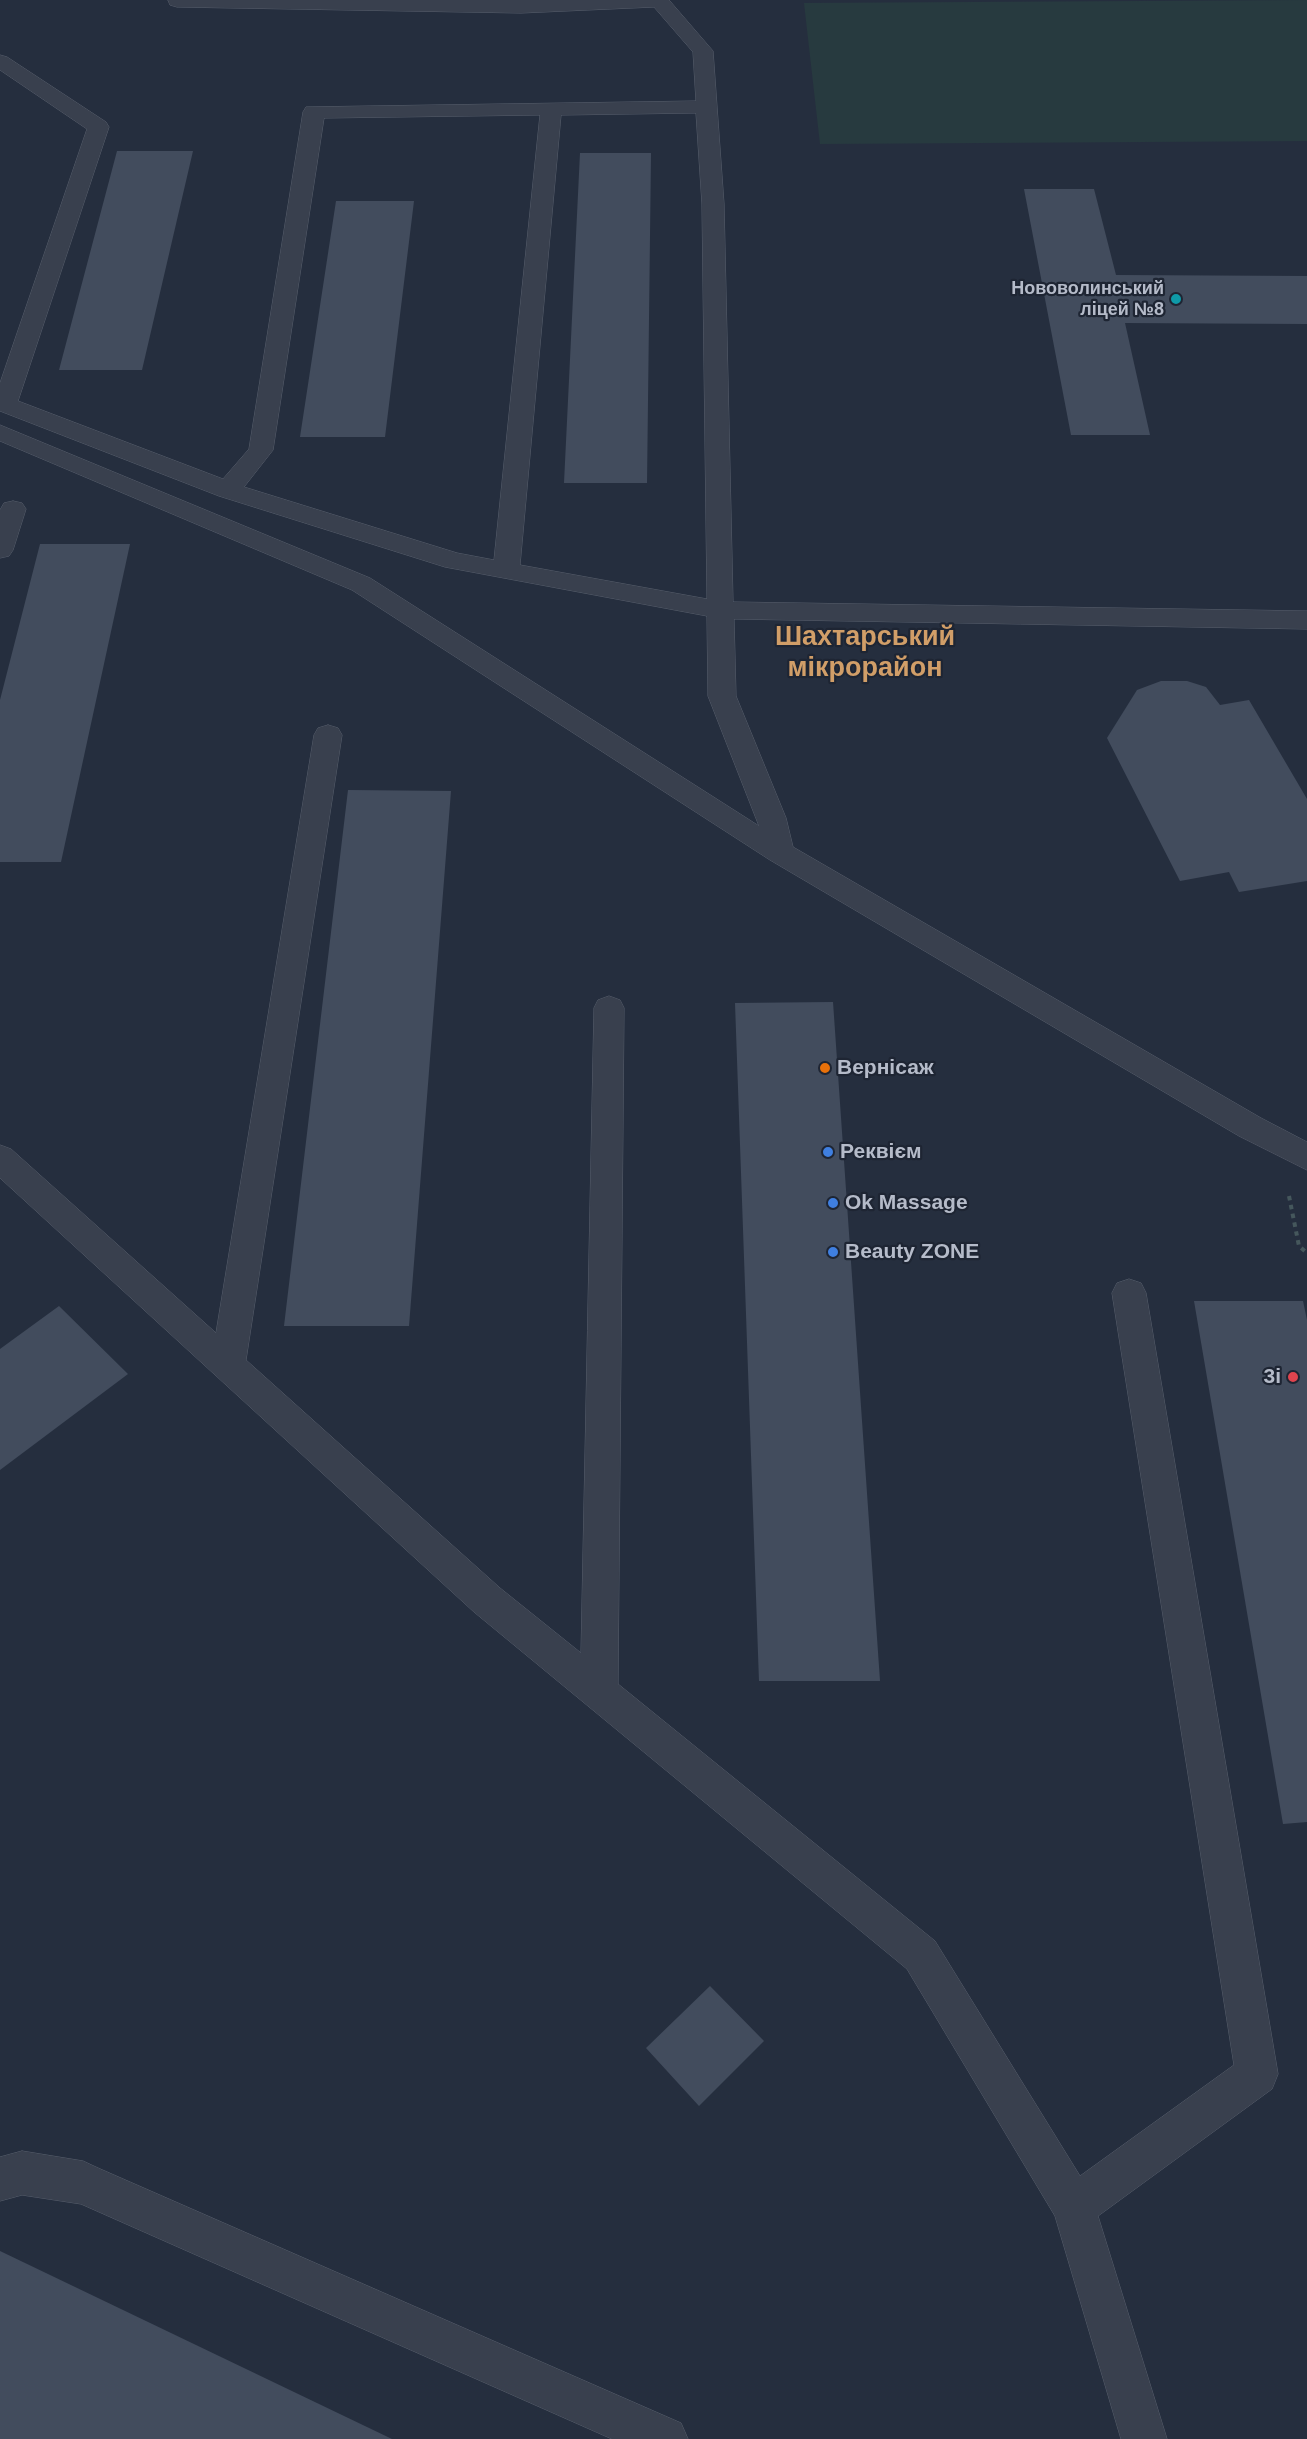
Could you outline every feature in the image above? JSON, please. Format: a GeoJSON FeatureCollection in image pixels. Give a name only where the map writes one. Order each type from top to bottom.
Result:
{"type":"FeatureCollection","features":[{"type":"Feature","properties":{"kind":"street"},"geometry":{"type":"LineString","coordinates":[[177,1],[521,7],[658,1],[703,51],[713,204],[722,696],[772,818],[780,853]]}},
{"type":"Feature","properties":{"kind":"street"},"geometry":{"type":"LineString","coordinates":[[0,62],[98,127],[2,413]]}},
{"type":"Feature","properties":{"kind":"street"},"geometry":{"type":"LineString","coordinates":[[228,490],[261,450],[314,112],[706,107]]}},
{"type":"Feature","properties":{"kind":"street"},"geometry":{"type":"LineString","coordinates":[[506,571],[551,109]]}},
{"type":"Feature","properties":{"kind":"street"},"geometry":{"type":"LineString","coordinates":[[2,413],[228,490],[454,561],[722,610],[1307,620]]}},
{"type":"Feature","properties":{"kind":"street"},"geometry":{"type":"LineString","coordinates":[[2,413],[361,584],[780,853],[1240,1121],[1307,1157]]}},
{"type":"Feature","properties":{"kind":"street"},"geometry":{"type":"LineString","coordinates":[[0,550],[13,509]]}},
{"type":"Feature","properties":{"kind":"street"},"geometry":{"type":"LineString","coordinates":[[228,1366],[328,735]]}},
{"type":"Feature","properties":{"kind":"street"},"geometry":{"type":"LineString","coordinates":[[599,1693],[609,1008]]}},
{"type":"Feature","properties":{"kind":"street"},"geometry":{"type":"LineString","coordinates":[[0,1158],[487,1600],[921,1955],[1074,2207],[1144,2439]]}},
{"type":"Feature","properties":{"kind":"street"},"geometry":{"type":"LineString","coordinates":[[1074,2207],[1257,2074],[1129,1293]]}},
{"type":"Feature","properties":{"kind":"street"},"geometry":{"type":"LineString","coordinates":[[0,2179],[22,2172],[83,2182],[665,2439]]}},
{"type":"Feature","properties":{"kind":"path"},"geometry":{"type":"LineString","coordinates":[[1307,1157],[1287,1183],[1299,1246],[1307,1253]]}},
{"type":"Feature","properties":{"kind":"green space"},"geometry":{"type":"Polygon","coordinates":[[[1307,0],[1307,141],[820,144],[804,3],[1307,0]]]}},
{"type":"Feature","properties":{"kind":"building"},"geometry":{"type":"Polygon","coordinates":[[[117,151],[193,151],[142,370],[59,370],[117,151]]]}},
{"type":"Feature","properties":{"kind":"building"},"geometry":{"type":"Polygon","coordinates":[[[580,153],[651,153],[647,483],[564,483],[580,153]]]}},
{"type":"Feature","properties":{"kind":"building","name":"Нововолинський ліцей №8"},"geometry":{"type":"Polygon","coordinates":[[[1024,189],[1094,189],[1116,275],[1307,276],[1307,324],[1125,323],[1150,435],[1071,435],[1024,189]]]}},
{"type":"Feature","properties":{"kind":"building"},"geometry":{"type":"Polygon","coordinates":[[[336,201],[414,201],[385,437],[300,437],[336,201]]]}},
{"type":"Feature","properties":{"kind":"building"},"geometry":{"type":"Polygon","coordinates":[[[40,544],[130,544],[61,862],[0,862],[0,700],[40,544]]]}},
{"type":"Feature","properties":{"kind":"building"},"geometry":{"type":"Polygon","coordinates":[[[1161,681],[1187,681],[1206,687],[1220,705],[1249,700],[1307,799],[1307,881],[1239,892],[1229,872],[1180,881],[1107,738],[1137,690],[1161,681]]]}},
{"type":"Feature","properties":{"kind":"building"},"geometry":{"type":"Polygon","coordinates":[[[348,790],[451,791],[409,1326],[284,1326],[348,790]]]}},
{"type":"Feature","properties":{"kind":"building"},"geometry":{"type":"Polygon","coordinates":[[[833,1002],[880,1681],[759,1681],[735,1003],[833,1002]]]}},
{"type":"Feature","properties":{"kind":"building"},"geometry":{"type":"Polygon","coordinates":[[[1194,1301],[1303,1301],[1307,1320],[1307,1822],[1283,1824],[1194,1301]]]}},
{"type":"Feature","properties":{"kind":"building"},"geometry":{"type":"Polygon","coordinates":[[[59,1306],[128,1374],[0,1470],[0,1349],[59,1306]]]}},
{"type":"Feature","properties":{"kind":"building"},"geometry":{"type":"Polygon","coordinates":[[[710,1986],[764,2041],[699,2106],[646,2048],[710,1986]]]}},
{"type":"Feature","properties":{"kind":"building"},"geometry":{"type":"Polygon","coordinates":[[[0,2251],[392,2439],[0,2439],[0,2251]]]}},
{"type":"Feature","properties":{"kind":"place","name":"Нововолинський ліцей №8"},"geometry":{"type":"Point","coordinates":[1176,299]}},
{"type":"Feature","properties":{"kind":"place","name":"Вернісаж"},"geometry":{"type":"Point","coordinates":[825,1068]}},
{"type":"Feature","properties":{"kind":"place","name":"Реквієм"},"geometry":{"type":"Point","coordinates":[828,1152]}},
{"type":"Feature","properties":{"kind":"place","name":"Ok Massage"},"geometry":{"type":"Point","coordinates":[833,1203]}},
{"type":"Feature","properties":{"kind":"place","name":"Beauty ZONE"},"geometry":{"type":"Point","coordinates":[833,1252]}},
{"type":"Feature","properties":{"kind":"place","name":"3і"},"geometry":{"type":"Point","coordinates":[1293,1377]}},
{"type":"Feature","properties":{"kind":"district","name":"Шахтарський мікрорайон"},"geometry":{"type":"Point","coordinates":[865,654]}}]}
